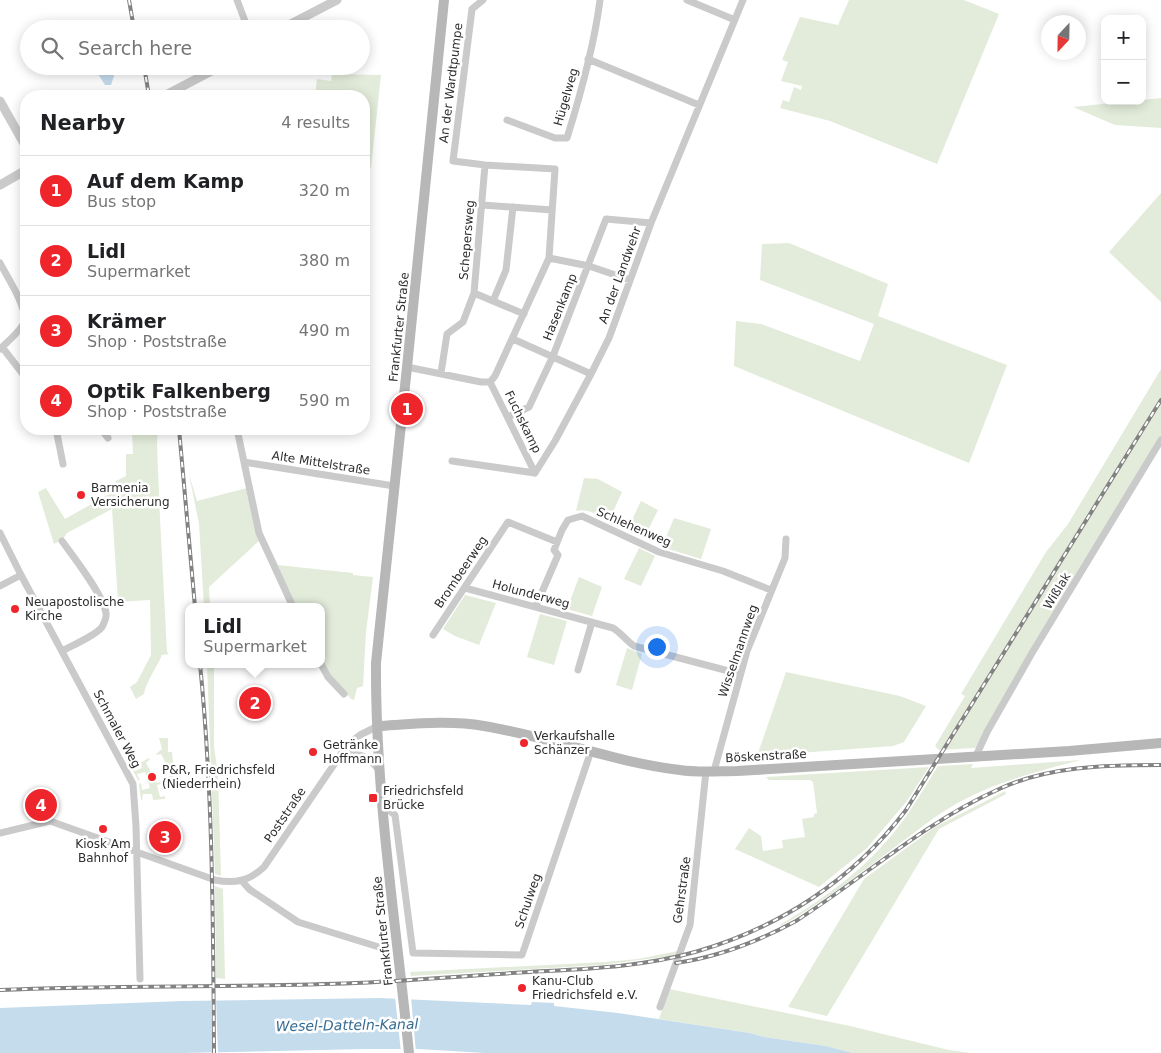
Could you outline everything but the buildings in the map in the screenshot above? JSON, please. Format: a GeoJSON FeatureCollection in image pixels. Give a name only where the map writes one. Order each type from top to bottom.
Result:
{"type":"FeatureCollection","features":[{"type":"Feature","properties":{"kind":"main road","name":"Frankfurter Straße"},"geometry":{"type":"LineString","coordinates":[[409,1053],[382,805],[378,726],[375,710],[377,634],[408,367],[444,0]]}},
{"type":"Feature","properties":{"kind":"main road","name":"Böskenstraße"},"geometry":{"type":"LineString","coordinates":[[378,726],[439,722],[482,726],[511,731],[647,765],[682,770],[710,771],[1097,749],[1161,743]]}},
{"type":"Feature","properties":{"kind":"street"},"geometry":{"type":"LineString","coordinates":[[237,0],[245,20]]}},
{"type":"Feature","properties":{"kind":"street"},"geometry":{"type":"LineString","coordinates":[[298,20],[337,0]]}},
{"type":"Feature","properties":{"kind":"street","name":"An der Wardtpumpe"},"geometry":{"type":"LineString","coordinates":[[483,0],[472,9],[453,161],[555,169],[552,210]]}},
{"type":"Feature","properties":{"kind":"street","name":"Hügelweg"},"geometry":{"type":"LineString","coordinates":[[506,120],[555,138],[567,138],[580,96],[600,0]]}},
{"type":"Feature","properties":{"kind":"street"},"geometry":{"type":"LineString","coordinates":[[687,0],[735,20]]}},
{"type":"Feature","properties":{"kind":"street","name":"An der Landwehr"},"geometry":{"type":"LineString","coordinates":[[535,473],[555,442],[609,338],[650,224],[743,0]]}},
{"type":"Feature","properties":{"kind":"street"},"geometry":{"type":"LineString","coordinates":[[588,59],[700,105]]}},
{"type":"Feature","properties":{"kind":"street"},"geometry":{"type":"LineString","coordinates":[[178,90],[205,75]]}},
{"type":"Feature","properties":{"kind":"street"},"geometry":{"type":"LineString","coordinates":[[0,101],[20,136]]}},
{"type":"Feature","properties":{"kind":"street","name":"Schepersweg"},"geometry":{"type":"LineString","coordinates":[[485,165],[474,293],[524,314]]}},
{"type":"Feature","properties":{"kind":"street"},"geometry":{"type":"LineString","coordinates":[[0,185],[20,173]]}},
{"type":"Feature","properties":{"kind":"street"},"geometry":{"type":"LineString","coordinates":[[408,367],[481,382],[490,382],[495,376],[524,314],[549,258],[552,210],[482,205]]}},
{"type":"Feature","properties":{"kind":"street"},"geometry":{"type":"LineString","coordinates":[[493,301],[506,270],[513,207]]}},
{"type":"Feature","properties":{"kind":"street","name":"Hasenkamp"},"geometry":{"type":"LineString","coordinates":[[508,417],[529,408],[589,266],[606,219],[650,224]]}},
{"type":"Feature","properties":{"kind":"street","name":"Hasenkamp"},"geometry":{"type":"LineString","coordinates":[[549,258],[589,266],[630,280]]}},
{"type":"Feature","properties":{"kind":"street"},"geometry":{"type":"LineString","coordinates":[[0,262],[20,300]]}},
{"type":"Feature","properties":{"kind":"street"},"geometry":{"type":"LineString","coordinates":[[441,373],[447,334],[463,322],[474,293]]}},
{"type":"Feature","properties":{"kind":"street"},"geometry":{"type":"LineString","coordinates":[[20,327],[1,348],[20,371]]}},
{"type":"Feature","properties":{"kind":"street"},"geometry":{"type":"LineString","coordinates":[[512,339],[591,374]]}},
{"type":"Feature","properties":{"kind":"street","name":"Fuchskamp"},"geometry":{"type":"LineString","coordinates":[[490,382],[535,473]]}},
{"type":"Feature","properties":{"kind":"street"},"geometry":{"type":"LineString","coordinates":[[57,435],[63,464]]}},
{"type":"Feature","properties":{"kind":"street"},"geometry":{"type":"LineString","coordinates":[[238,435],[259,533],[291,603]]}},
{"type":"Feature","properties":{"kind":"street","name":"Wißlak"},"geometry":{"type":"LineString","coordinates":[[976,756],[987,732],[1032,653],[1161,440]]}},
{"type":"Feature","properties":{"kind":"street"},"geometry":{"type":"LineString","coordinates":[[452,461],[535,473]]}},
{"type":"Feature","properties":{"kind":"street","name":"Alte Mittelstraße"},"geometry":{"type":"LineString","coordinates":[[244,462],[394,486]]}},
{"type":"Feature","properties":{"kind":"street","name":"Schlehenweg"},"geometry":{"type":"LineString","coordinates":[[536,606],[558,555],[554,550],[568,520],[582,516],[659,552],[723,571],[771,590]]}},
{"type":"Feature","properties":{"kind":"street","name":"Brombeerweg"},"geometry":{"type":"LineString","coordinates":[[433,635],[508,522],[557,542]]}},
{"type":"Feature","properties":{"kind":"street","name":"Schmaler Weg"},"geometry":{"type":"LineString","coordinates":[[0,533],[133,784],[137,852]]}},
{"type":"Feature","properties":{"kind":"street","name":"Wisselmannweg"},"geometry":{"type":"LineString","coordinates":[[710,771],[740,674],[785,558],[786,540]]}},
{"type":"Feature","properties":{"kind":"street"},"geometry":{"type":"LineString","coordinates":[[62,541],[83,568],[106,614],[105,621],[98,631],[62,651]]}},
{"type":"Feature","properties":{"kind":"street"},"geometry":{"type":"LineString","coordinates":[[0,586],[21,575]]}},
{"type":"Feature","properties":{"kind":"street","name":"Holunderweg"},"geometry":{"type":"LineString","coordinates":[[465,588],[613,628],[620,632],[634,646],[740,674]]}},
{"type":"Feature","properties":{"kind":"street"},"geometry":{"type":"LineString","coordinates":[[578,670],[592,622]]}},
{"type":"Feature","properties":{"kind":"street"},"geometry":{"type":"LineString","coordinates":[[323,668],[344,694]]}},
{"type":"Feature","properties":{"kind":"street","name":"Poststraße"},"geometry":{"type":"LineString","coordinates":[[242,881],[256,875],[264,867],[348,744],[360,735],[378,726]]}},
{"type":"Feature","properties":{"kind":"street","name":"Schulweg"},"geometry":{"type":"LineString","coordinates":[[413,953],[522,955],[591,751]]}},
{"type":"Feature","properties":{"kind":"street"},"geometry":{"type":"LineString","coordinates":[[340,754],[356,753],[364,756],[380,771]]}},
{"type":"Feature","properties":{"kind":"street","name":"Gehrstraße"},"geometry":{"type":"LineString","coordinates":[[660,1007],[690,925],[710,771]]}},
{"type":"Feature","properties":{"kind":"street","name":"Frankfurter Straße"},"geometry":{"type":"LineString","coordinates":[[382,805],[395,815],[413,953]]}},
{"type":"Feature","properties":{"kind":"street"},"geometry":{"type":"LineString","coordinates":[[0,833],[50,822],[215,880],[230,883],[242,881],[249,889],[298,922],[382,948]]}},
{"type":"Feature","properties":{"kind":"street"},"geometry":{"type":"LineString","coordinates":[[137,852],[140,980]]}},
{"type":"Feature","properties":{"kind":"green space"},"geometry":{"type":"Polygon","coordinates":[[[849,0],[964,0],[999,14],[937,164],[830,121],[780,108],[783,100],[789,102],[794,87],[801,90],[802,86],[781,81],[788,62],[782,60],[800,17],[838,25],[849,0]]]}},
{"type":"Feature","properties":{"kind":"green space"},"geometry":{"type":"Polygon","coordinates":[[[332,75],[381,75],[371,168],[370,90],[316,90],[317,79],[331,81],[332,75]]]}},
{"type":"Feature","properties":{"kind":"green space"},"geometry":{"type":"Polygon","coordinates":[[[1161,98],[1161,128],[1115,125],[1073,107],[1101,104],[1146,105],[1146,100],[1161,98]]]}},
{"type":"Feature","properties":{"kind":"green space"},"geometry":{"type":"Polygon","coordinates":[[[1161,193],[1161,302],[1109,252],[1161,193]]]}},
{"type":"Feature","properties":{"kind":"green space"},"geometry":{"type":"Polygon","coordinates":[[[789,243],[888,284],[878,316],[1007,365],[969,463],[734,366],[736,321],[761,324],[860,361],[874,324],[760,280],[762,244],[789,243]]]}},
{"type":"Feature","properties":{"kind":"green space"},"geometry":{"type":"Polygon","coordinates":[[[1161,369],[1161,436],[978,746],[976,748],[939,750],[935,746],[965,696],[961,694],[1046,552],[1068,524],[1161,369]]]}},
{"type":"Feature","properties":{"kind":"green space"},"geometry":{"type":"Polygon","coordinates":[[[132,435],[158,435],[160,518],[167,652],[169,654],[162,655],[144,694],[136,699],[130,687],[137,682],[151,655],[150,600],[118,602],[112,509],[67,533],[63,539],[54,544],[38,492],[46,488],[65,519],[111,493],[111,488],[113,488],[116,481],[126,476],[126,454],[133,454],[132,435]]]}},
{"type":"Feature","properties":{"kind":"green space"},"geometry":{"type":"Polygon","coordinates":[[[189,474],[197,501],[247,488],[259,541],[209,587],[210,603],[204,603],[199,524],[189,474]]]}},
{"type":"Feature","properties":{"kind":"green space"},"geometry":{"type":"Polygon","coordinates":[[[584,478],[598,479],[622,492],[609,521],[589,512],[576,511],[584,478]]]}},
{"type":"Feature","properties":{"kind":"green space"},"geometry":{"type":"Polygon","coordinates":[[[641,501],[658,510],[644,538],[627,530],[641,501]]]}},
{"type":"Feature","properties":{"kind":"green space"},"geometry":{"type":"Polygon","coordinates":[[[674,518],[711,529],[701,559],[662,547],[674,518]]]}},
{"type":"Feature","properties":{"kind":"green space"},"geometry":{"type":"Polygon","coordinates":[[[266,540],[278,565],[373,577],[366,632],[363,686],[357,688],[354,700],[331,676],[325,666],[325,603],[294,603],[266,540]]]}},
{"type":"Feature","properties":{"kind":"green space"},"geometry":{"type":"Polygon","coordinates":[[[639,548],[655,556],[641,586],[624,579],[639,548]]]}},
{"type":"Feature","properties":{"kind":"green space"},"geometry":{"type":"Polygon","coordinates":[[[579,577],[602,587],[592,616],[567,609],[579,577]]]}},
{"type":"Feature","properties":{"kind":"green space"},"geometry":{"type":"Polygon","coordinates":[[[465,595],[496,603],[479,645],[455,636],[443,629],[465,595]]]}},
{"type":"Feature","properties":{"kind":"green space"},"geometry":{"type":"Polygon","coordinates":[[[540,614],[567,621],[554,665],[527,657],[540,614]]]}},
{"type":"Feature","properties":{"kind":"green space"},"geometry":{"type":"Polygon","coordinates":[[[627,648],[642,654],[632,690],[616,685],[627,648]]]}},
{"type":"Feature","properties":{"kind":"green space"},"geometry":{"type":"Polygon","coordinates":[[[207,668],[214,668],[214,746],[218,775],[221,876],[215,874],[207,668]]]}},
{"type":"Feature","properties":{"kind":"green space"},"geometry":{"type":"Polygon","coordinates":[[[786,672],[900,696],[926,706],[904,742],[893,746],[757,756],[786,672]]]}},
{"type":"Feature","properties":{"kind":"green space"},"geometry":{"type":"Polygon","coordinates":[[[159,738],[168,738],[168,752],[172,752],[175,782],[169,782],[167,777],[172,775],[161,754],[156,754],[162,749],[159,738]]]}},
{"type":"Feature","properties":{"kind":"green space"},"geometry":{"type":"Polygon","coordinates":[[[149,758],[146,763],[157,783],[163,781],[164,783],[157,785],[160,797],[165,796],[165,799],[153,800],[152,794],[143,794],[141,800],[139,784],[141,783],[142,790],[150,788],[145,772],[137,774],[140,780],[138,780],[131,767],[135,771],[142,768],[140,763],[149,758]]]}},
{"type":"Feature","properties":{"kind":"green space"},"geometry":{"type":"Polygon","coordinates":[[[1081,760],[1012,780],[962,801],[935,817],[828,896],[797,917],[780,925],[834,889],[872,856],[906,817],[938,766],[973,764],[971,768],[1081,760]]]}},
{"type":"Feature","properties":{"kind":"green space"},"geometry":{"type":"Polygon","coordinates":[[[929,767],[907,801],[867,848],[819,887],[735,849],[749,828],[761,836],[763,851],[783,848],[782,840],[805,837],[802,819],[814,817],[814,814],[817,813],[813,782],[810,780],[769,780],[766,777],[929,767]]]}},
{"type":"Feature","properties":{"kind":"green space"},"geometry":{"type":"Polygon","coordinates":[[[1005,791],[1006,794],[939,829],[827,1016],[788,1007],[864,879],[935,827],[1005,791]]]}},
{"type":"Feature","properties":{"kind":"green space"},"geometry":{"type":"Polygon","coordinates":[[[215,886],[223,889],[225,979],[216,978],[215,886]]]}},
{"type":"Feature","properties":{"kind":"green space"},"geometry":{"type":"Polygon","coordinates":[[[678,951],[670,956],[601,965],[411,976],[410,972],[605,962],[638,959],[678,951]]]}},
{"type":"Feature","properties":{"kind":"green space"},"geometry":{"type":"Polygon","coordinates":[[[669,989],[970,1053],[853,1053],[826,1046],[659,1019],[669,989]]]}},
{"type":"Feature","properties":{"kind":"water"},"geometry":{"type":"Polygon","coordinates":[[[99,75],[114,75],[111,85],[105,85],[99,75]]]}},
{"type":"Feature","properties":{"kind":"water","name":"Wesel-Datteln-Kanal"},"geometry":{"type":"Polygon","coordinates":[[[380,998],[531,1005],[532,1002],[554,1003],[554,1006],[618,1013],[750,1033],[764,1037],[826,1046],[853,1053],[485,1053],[418,1049],[366,1049],[182,1053],[0,1053],[0,1008],[183,1001],[380,998]]]}},
{"type":"Feature","properties":{"kind":"pier"},"geometry":{"type":"Polygon","coordinates":[[[395,997],[411,997],[416,1052],[401,1052],[395,997]]]}},
{"type":"Feature","properties":{"kind":"pier"},"geometry":{"type":"Polygon","coordinates":[[[211,998],[216,998],[218,1053],[212,1053],[211,998]]]}},
{"type":"Feature","properties":{"kind":"railway"},"geometry":{"type":"LineString","coordinates":[[129,0],[132,20]]}},
{"type":"Feature","properties":{"kind":"railway"},"geometry":{"type":"LineString","coordinates":[[146,75],[148,90]]}},
{"type":"Feature","properties":{"kind":"railway"},"geometry":{"type":"LineString","coordinates":[[0,990],[355,983],[573,970],[622,966],[671,958],[726,942],[756,930],[785,915],[838,879],[885,835],[906,810],[1161,400]]}},
{"type":"Feature","properties":{"kind":"railway"},"geometry":{"type":"LineString","coordinates":[[180,435],[195,603]]}},
{"type":"Feature","properties":{"kind":"railway"},"geometry":{"type":"LineString","coordinates":[[200,668],[210,809],[214,1053]]}},
{"type":"Feature","properties":{"kind":"railway"},"geometry":{"type":"LineString","coordinates":[[676,963],[708,957],[738,947],[796,921],[944,818],[970,803],[1016,782],[1077,768],[1161,765]]}},
{"type":"Feature","properties":{"kind":"place","name":"Auf dem Kamp"},"geometry":{"type":"Point","coordinates":[407,409]}},
{"type":"Feature","properties":{"kind":"place","name":"Barmenia Versicherung"},"geometry":{"type":"Point","coordinates":[81,495]}},
{"type":"Feature","properties":{"kind":"place","name":"Neuapostolische Kirche"},"geometry":{"type":"Point","coordinates":[15,609]}},
{"type":"Feature","properties":{"kind":"place","name":"Lidl"},"geometry":{"type":"Point","coordinates":[255,703]}},
{"type":"Feature","properties":{"kind":"place","name":"Verkaufshalle Schänzer"},"geometry":{"type":"Point","coordinates":[524,743]}},
{"type":"Feature","properties":{"kind":"place","name":"Getränke Hoffmann"},"geometry":{"type":"Point","coordinates":[313,752]}},
{"type":"Feature","properties":{"kind":"place","name":"P&R, Friedrichsfeld (Niederrhein)"},"geometry":{"type":"Point","coordinates":[152,777]}},
{"type":"Feature","properties":{"kind":"place","name":"Friedrichsfeld Brücke"},"geometry":{"type":"Point","coordinates":[373,798]}},
{"type":"Feature","properties":{"kind":"place","name":"Optik Falkenberg"},"geometry":{"type":"Point","coordinates":[41,805]}},
{"type":"Feature","properties":{"kind":"place","name":"Kiosk Am Bahnhof"},"geometry":{"type":"Point","coordinates":[103,829]}},
{"type":"Feature","properties":{"kind":"place","name":"Krämer"},"geometry":{"type":"Point","coordinates":[165,837]}},
{"type":"Feature","properties":{"kind":"place","name":"Kanu-Club Friedrichsfeld e.V."},"geometry":{"type":"Point","coordinates":[522,988]}}]}
